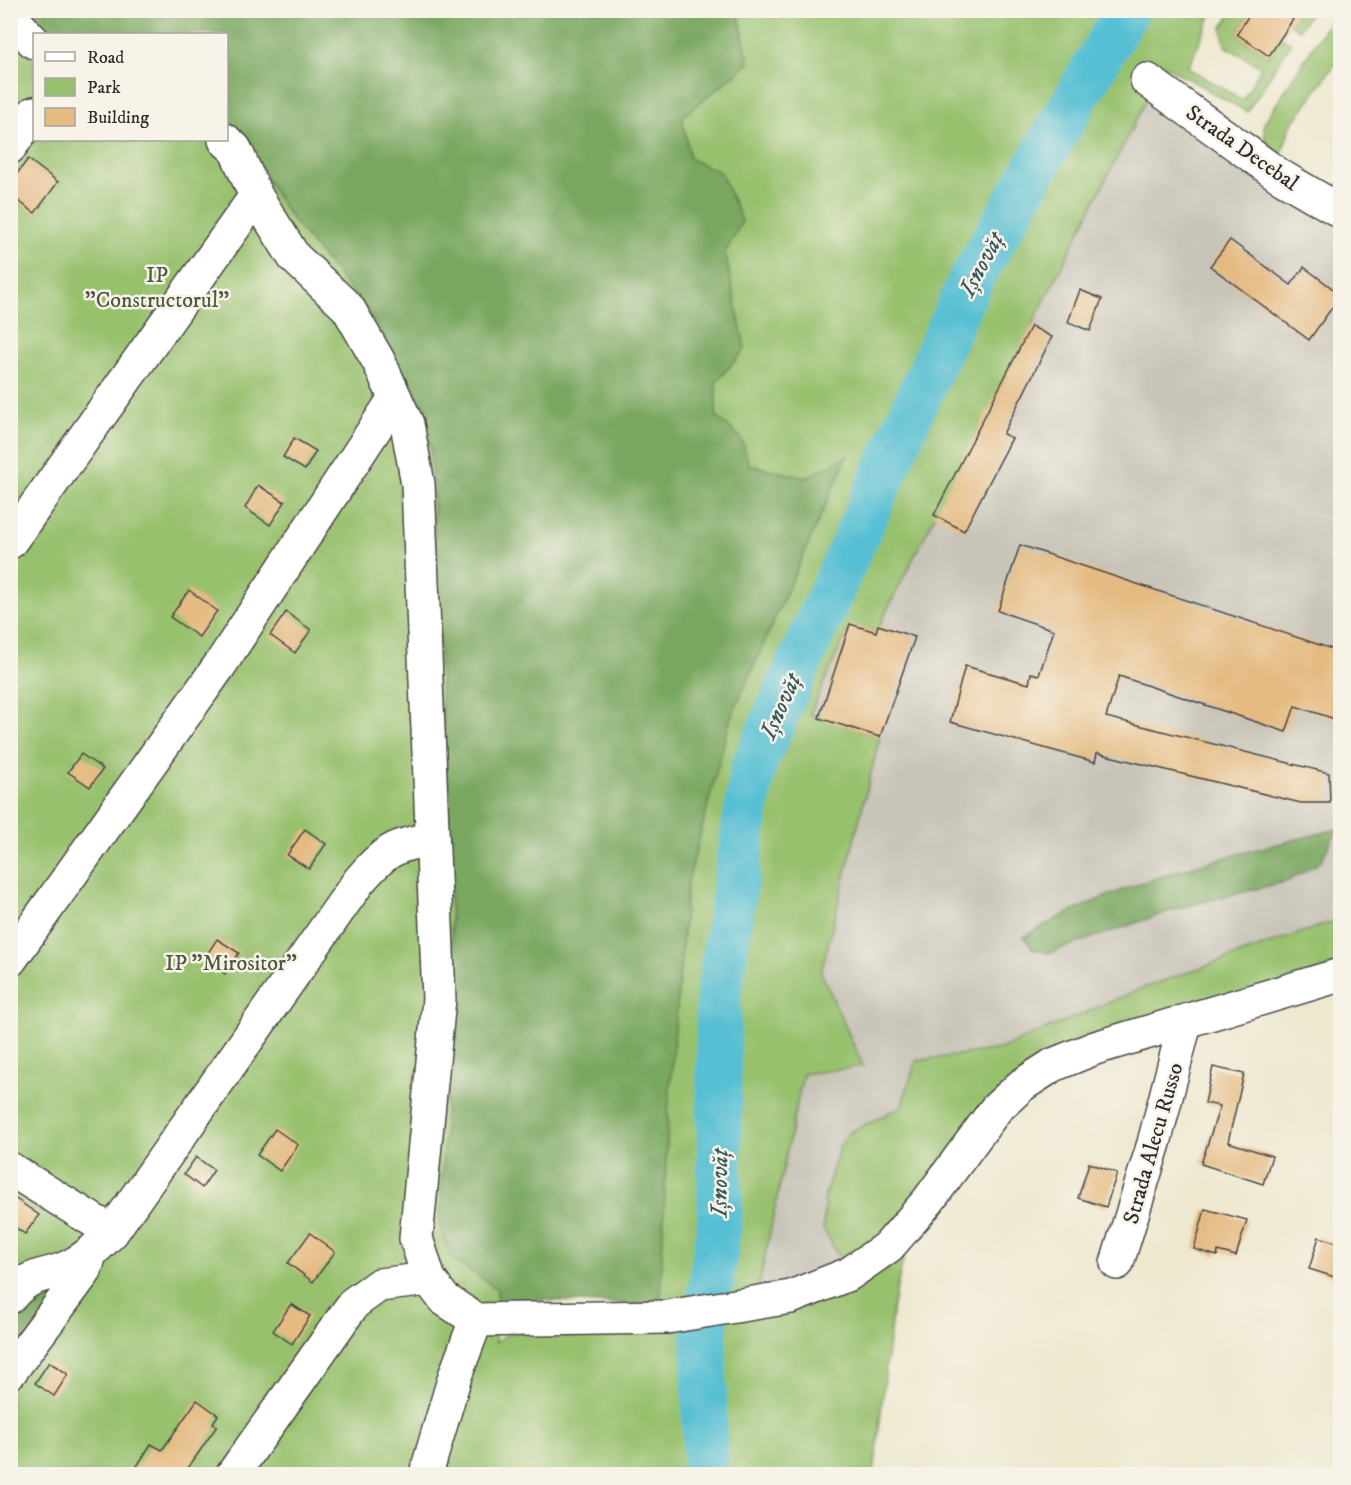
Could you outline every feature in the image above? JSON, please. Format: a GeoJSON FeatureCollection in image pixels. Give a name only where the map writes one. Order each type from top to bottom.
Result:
{"type":"FeatureCollection","features":[{"type":"Feature","properties":{"kind":"street"},"geometry":{"type":"LineString","coordinates":[[10,16],[33,41]]}},
{"type":"Feature","properties":{"kind":"street","name":"Strada Decebal"},"geometry":{"type":"LineString","coordinates":[[1148,80],[1280,176],[1341,211]]}},
{"type":"Feature","properties":{"kind":"street"},"geometry":{"type":"LineString","coordinates":[[10,147],[33,114]]}},
{"type":"Feature","properties":{"kind":"street"},"geometry":{"type":"LineString","coordinates":[[226,141],[235,149],[256,196],[294,257],[348,308],[407,424],[418,484],[439,999],[416,1238],[429,1279],[444,1299],[476,1320],[666,1317],[791,1297],[849,1274],[889,1246],[928,1201],[996,1109],[1030,1080],[1053,1065],[1095,1048],[1341,975]]}},
{"type":"Feature","properties":{"kind":"street"},"geometry":{"type":"LineString","coordinates":[[10,542],[256,196]]}},
{"type":"Feature","properties":{"kind":"street"},"geometry":{"type":"LineString","coordinates":[[10,960],[220,665],[395,398]]}},
{"type":"Feature","properties":{"kind":"street"},"geometry":{"type":"LineString","coordinates":[[10,1372],[85,1271],[101,1243],[359,881],[382,855],[411,843],[432,839]]}},
{"type":"Feature","properties":{"kind":"street","name":"Strada Alecu Russo"},"geometry":{"type":"LineString","coordinates":[[1117,1263],[1154,1143],[1185,1023]]}},
{"type":"Feature","properties":{"kind":"street"},"geometry":{"type":"LineString","coordinates":[[10,1169],[101,1243]]}},
{"type":"Feature","properties":{"kind":"street"},"geometry":{"type":"LineString","coordinates":[[10,1297],[26,1280],[70,1266],[101,1243]]}},
{"type":"Feature","properties":{"kind":"street"},"geometry":{"type":"LineString","coordinates":[[233,1474],[340,1322],[364,1293],[379,1285],[429,1279]]}},
{"type":"Feature","properties":{"kind":"street"},"geometry":{"type":"LineString","coordinates":[[426,1474],[455,1376],[476,1320]]}},
{"type":"Feature","properties":{"kind":"shaded area"},"geometry":{"type":"Polygon","coordinates":[[[1145,100],[1265,180],[1340,225],[1340,523],[1228,486],[1340,524],[1340,805],[1338,829],[1340,832],[1340,919],[1143,988],[1000,1049],[916,1061],[902,1107],[850,1132],[840,1146],[825,1195],[843,1264],[757,1295],[803,1074],[863,1066],[821,972],[880,737],[810,714],[850,624],[878,625],[1145,100]]]}},
{"type":"Feature","properties":{"kind":"green space","name":"IP \"Mirositor\""},"geometry":{"type":"Polygon","coordinates":[[[10,11],[33,33],[33,141],[228,141],[228,124],[255,159],[278,199],[296,224],[374,320],[403,376],[431,448],[453,966],[450,1257],[498,1289],[495,1343],[504,1336],[516,1332],[547,1331],[609,1335],[798,1309],[843,1295],[904,1256],[893,1305],[874,1474],[11,1474],[10,11]]]}},
{"type":"Feature","properties":{"kind":"green space"},"geometry":{"type":"Polygon","coordinates":[[[21,11],[738,11],[749,63],[682,117],[690,159],[720,172],[742,221],[725,253],[745,349],[716,382],[716,416],[741,438],[749,465],[807,478],[847,456],[730,719],[687,885],[668,1112],[660,1306],[497,1298],[497,1289],[450,1257],[440,1224],[453,966],[431,448],[390,348],[374,320],[307,238],[228,124],[228,33],[44,33],[21,11]]]}},
{"type":"Feature","properties":{"kind":"green space"},"geometry":{"type":"Polygon","coordinates":[[[738,11],[1213,11],[1188,68],[1243,100],[1261,67],[1225,46],[1222,27],[1233,11],[1252,11],[1237,34],[1269,56],[1281,37],[1291,43],[1247,112],[1164,65],[876,632],[850,625],[810,714],[880,737],[821,972],[863,1066],[803,1074],[757,1295],[660,1306],[668,1112],[687,885],[730,719],[847,457],[807,478],[749,465],[741,438],[716,417],[716,382],[745,349],[725,253],[742,221],[720,172],[690,159],[682,117],[749,63],[738,11]]]}},
{"type":"Feature","properties":{"kind":"green space"},"geometry":{"type":"Polygon","coordinates":[[[1299,11],[1312,11],[1299,30],[1290,24],[1299,11]]]}},
{"type":"Feature","properties":{"kind":"green space"},"geometry":{"type":"Polygon","coordinates":[[[1336,11],[1340,11],[1340,57],[1290,127],[1281,156],[1331,188],[1340,182],[1340,195],[1275,160],[1265,138],[1264,123],[1336,11]]]}},
{"type":"Feature","properties":{"kind":"green space"},"geometry":{"type":"Polygon","coordinates":[[[1338,829],[1320,862],[1288,881],[1179,908],[1049,953],[1033,949],[1024,937],[1099,899],[1137,884],[1216,860],[1338,829]]]}},
{"type":"Feature","properties":{"kind":"green space"},"geometry":{"type":"Polygon","coordinates":[[[1340,919],[1340,964],[1052,1054],[879,1240],[843,1264],[823,1228],[825,1195],[840,1146],[850,1132],[901,1107],[916,1061],[1000,1049],[1143,988],[1340,919]]]}},
{"type":"Feature","properties":{"kind":"green space"},"geometry":{"type":"Polygon","coordinates":[[[80,1268],[11,1361],[11,1315],[31,1287],[80,1268]]]}},
{"type":"Feature","properties":{"kind":"building"},"geometry":{"type":"Polygon","coordinates":[[[1252,10],[1299,10],[1269,56],[1237,34],[1252,10]]]}},
{"type":"Feature","properties":{"kind":"building"},"geometry":{"type":"Polygon","coordinates":[[[28,159],[58,182],[35,213],[10,195],[10,183],[28,159]]]}},
{"type":"Feature","properties":{"kind":"building"},"geometry":{"type":"Polygon","coordinates":[[[1230,240],[1291,285],[1304,267],[1341,295],[1309,340],[1210,266],[1230,240]]]}},
{"type":"Feature","properties":{"kind":"building"},"geometry":{"type":"Polygon","coordinates":[[[1080,290],[1102,299],[1090,331],[1068,322],[1080,290]]]}},
{"type":"Feature","properties":{"kind":"building"},"geometry":{"type":"Polygon","coordinates":[[[1031,326],[1052,337],[1003,434],[1012,438],[964,531],[934,515],[1031,326]]]}},
{"type":"Feature","properties":{"kind":"building"},"geometry":{"type":"Polygon","coordinates":[[[294,438],[316,451],[305,470],[283,457],[294,438]]]}},
{"type":"Feature","properties":{"kind":"building"},"geometry":{"type":"Polygon","coordinates":[[[258,485],[285,502],[270,525],[245,508],[258,485]]]}},
{"type":"Feature","properties":{"kind":"building"},"geometry":{"type":"Polygon","coordinates":[[[1020,545],[1341,652],[1341,721],[1295,706],[1286,732],[1119,676],[1106,717],[1329,773],[1330,803],[1301,803],[1097,753],[1095,762],[950,722],[965,666],[1029,684],[1031,673],[1039,675],[1054,630],[998,611],[1020,545]]]}},
{"type":"Feature","properties":{"kind":"building"},"geometry":{"type":"Polygon","coordinates":[[[189,590],[217,611],[199,637],[170,617],[189,590]]]}},
{"type":"Feature","properties":{"kind":"building"},"geometry":{"type":"Polygon","coordinates":[[[286,612],[311,630],[295,653],[270,635],[286,612]]]}},
{"type":"Feature","properties":{"kind":"building"},"geometry":{"type":"Polygon","coordinates":[[[850,624],[876,632],[878,625],[915,637],[880,737],[819,718],[850,624]]]}},
{"type":"Feature","properties":{"kind":"building"},"geometry":{"type":"Polygon","coordinates":[[[81,754],[103,769],[90,787],[68,772],[81,754]]]}},
{"type":"Feature","properties":{"kind":"building"},"geometry":{"type":"Polygon","coordinates":[[[305,829],[326,844],[309,869],[287,855],[305,829]]]}},
{"type":"Feature","properties":{"kind":"building"},"geometry":{"type":"Polygon","coordinates":[[[217,939],[239,953],[225,974],[204,959],[217,939]]]}},
{"type":"Feature","properties":{"kind":"building"},"geometry":{"type":"Polygon","coordinates":[[[1213,1067],[1244,1074],[1228,1142],[1272,1156],[1263,1184],[1201,1164],[1220,1106],[1205,1103],[1213,1067]]]}},
{"type":"Feature","properties":{"kind":"building"},"geometry":{"type":"Polygon","coordinates":[[[275,1129],[298,1145],[280,1171],[257,1155],[275,1129]]]}},
{"type":"Feature","properties":{"kind":"building"},"geometry":{"type":"Polygon","coordinates":[[[196,1157],[214,1170],[202,1188],[184,1174],[196,1157]]]}},
{"type":"Feature","properties":{"kind":"building"},"geometry":{"type":"Polygon","coordinates":[[[1089,1163],[1117,1173],[1106,1207],[1078,1198],[1089,1163]]]}},
{"type":"Feature","properties":{"kind":"building"},"geometry":{"type":"Polygon","coordinates":[[[10,1195],[39,1215],[25,1234],[10,1224],[10,1195]]]}},
{"type":"Feature","properties":{"kind":"building"},"geometry":{"type":"Polygon","coordinates":[[[1205,1209],[1247,1220],[1236,1256],[1218,1251],[1217,1256],[1194,1249],[1205,1209]]]}},
{"type":"Feature","properties":{"kind":"building"},"geometry":{"type":"Polygon","coordinates":[[[310,1233],[335,1252],[313,1282],[288,1263],[310,1233]]]}},
{"type":"Feature","properties":{"kind":"building"},"geometry":{"type":"Polygon","coordinates":[[[1319,1237],[1341,1244],[1341,1279],[1309,1269],[1319,1237]]]}},
{"type":"Feature","properties":{"kind":"building"},"geometry":{"type":"Polygon","coordinates":[[[291,1304],[310,1316],[292,1344],[273,1331],[291,1304]]]}},
{"type":"Feature","properties":{"kind":"building"},"geometry":{"type":"Polygon","coordinates":[[[49,1362],[68,1374],[54,1396],[35,1383],[49,1362]]]}},
{"type":"Feature","properties":{"kind":"building"},"geometry":{"type":"Polygon","coordinates":[[[197,1400],[218,1415],[213,1423],[217,1426],[184,1474],[132,1474],[151,1444],[162,1450],[197,1400]]]}},
{"type":"Feature","properties":{"kind":"waterway","name":"Ișnovăț"},"geometry":{"type":"LineString","coordinates":[[705,1474],[704,1337],[720,1217],[718,999],[753,767],[971,279],[1127,10]]}},
{"type":"Feature","properties":{"kind":"park label","name":"IP \"Constructorul\""},"geometry":{"type":"Point","coordinates":[157,286]}}]}
